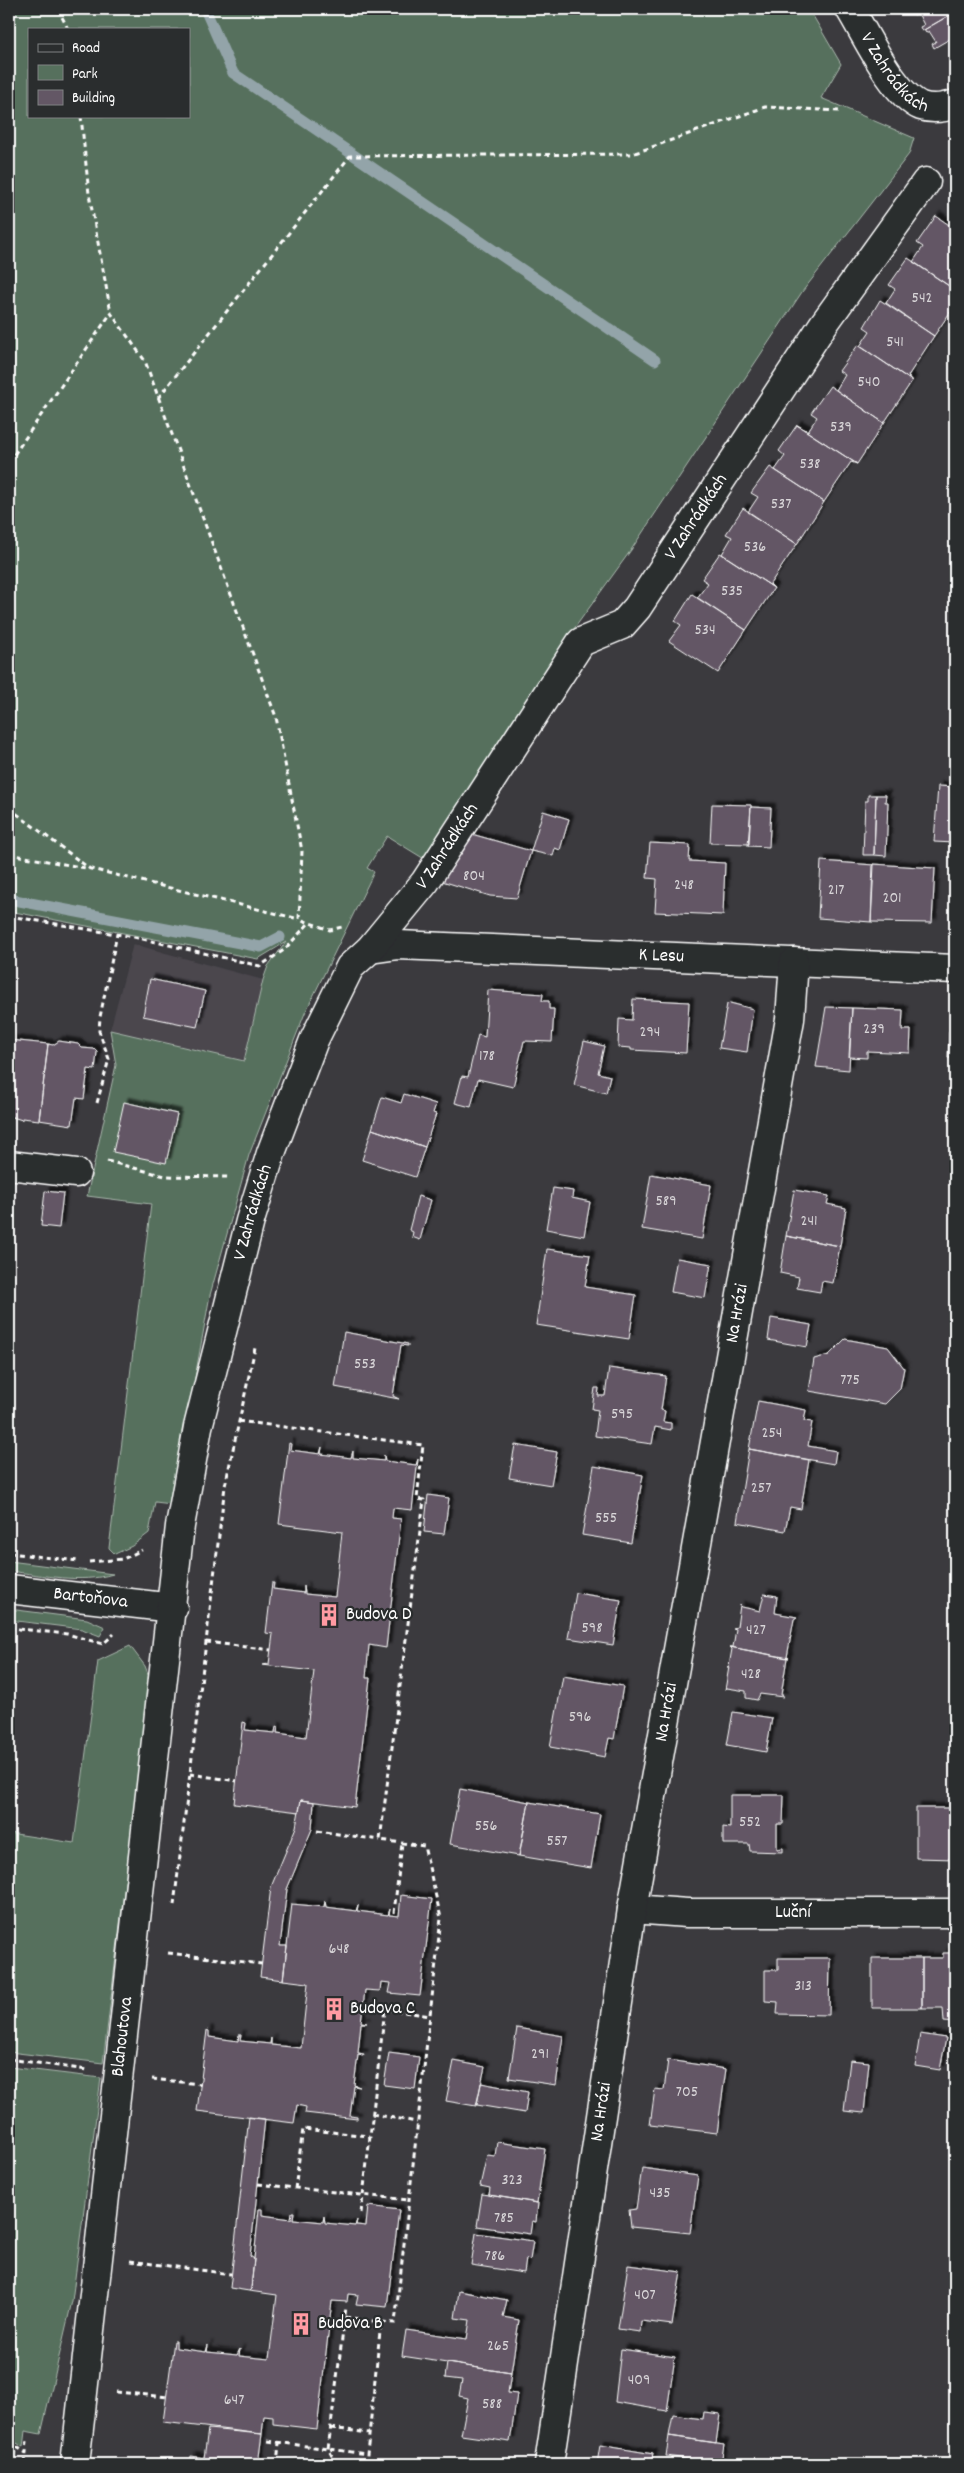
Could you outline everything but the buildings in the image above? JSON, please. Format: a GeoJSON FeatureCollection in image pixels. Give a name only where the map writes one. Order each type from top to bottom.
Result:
{"type":"FeatureCollection","features":[{"type":"Feature","properties":{"kind":"street","name":"V Zahrádkách"},"geometry":{"type":"LineString","coordinates":[[850,9],[888,72],[912,101],[931,108],[955,104]]}},
{"type":"Feature","properties":{"kind":"street","name":"V Zahrádkách"},"geometry":{"type":"LineString","coordinates":[[173,1608],[182,1516],[202,1409],[229,1299],[263,1178],[314,1040],[350,967],[370,949],[424,882],[581,642],[622,625],[637,608],[823,325],[926,182]]}},
{"type":"Feature","properties":{"kind":"street","name":"K Lesu"},"geometry":{"type":"LineString","coordinates":[[370,949],[398,945],[955,969]]}},
{"type":"Feature","properties":{"kind":"street","name":"Na Hrázi"},"geometry":{"type":"LineString","coordinates":[[549,2464],[632,1909],[790,1019],[794,962]]}},
{"type":"Feature","properties":{"kind":"street"},"geometry":{"type":"LineString","coordinates":[[9,1165],[76,1172]]}},
{"type":"Feature","properties":{"kind":"street","name":"Bartoňova"},"geometry":{"type":"LineString","coordinates":[[9,1589],[173,1608]]}},
{"type":"Feature","properties":{"kind":"street","name":"Blahoutova"},"geometry":{"type":"LineString","coordinates":[[75,2464],[173,1608]]}},
{"type":"Feature","properties":{"kind":"street","name":"Luční"},"geometry":{"type":"LineString","coordinates":[[632,1909],[687,1913],[955,1913]]}},
{"type":"Feature","properties":{"kind":"path"},"geometry":{"type":"LineString","coordinates":[[58,9],[68,28]]}},
{"type":"Feature","properties":{"kind":"path"},"geometry":{"type":"LineString","coordinates":[[158,398],[350,156],[632,154],[765,107],[840,111]]}},
{"type":"Feature","properties":{"kind":"path"},"geometry":{"type":"LineString","coordinates":[[81,118],[89,194],[111,313],[145,362],[276,717],[302,852],[299,919]]}},
{"type":"Feature","properties":{"kind":"path"},"geometry":{"type":"LineString","coordinates":[[9,462],[111,313]]}},
{"type":"Feature","properties":{"kind":"path"},"geometry":{"type":"LineString","coordinates":[[9,808],[91,870]]}},
{"type":"Feature","properties":{"kind":"path"},"geometry":{"type":"LineString","coordinates":[[9,854],[91,870],[299,919],[330,930],[347,926],[370,949]]}},
{"type":"Feature","properties":{"kind":"path"},"geometry":{"type":"LineString","coordinates":[[9,916],[117,934],[260,966],[284,950],[310,922]]}},
{"type":"Feature","properties":{"kind":"path"},"geometry":{"type":"LineString","coordinates":[[97,1103],[109,1059],[99,1032],[100,1017],[117,934]]}},
{"type":"Feature","properties":{"kind":"path"},"geometry":{"type":"LineString","coordinates":[[101,1159],[165,1176],[263,1178]]}},
{"type":"Feature","properties":{"kind":"path"},"geometry":{"type":"LineString","coordinates":[[174,1906],[225,1486],[255,1346]]}},
{"type":"Feature","properties":{"kind":"path"},"geometry":{"type":"LineString","coordinates":[[238,1421],[423,1445],[417,1499],[424,1500],[380,1840]]}},
{"type":"Feature","properties":{"kind":"path"},"geometry":{"type":"LineString","coordinates":[[182,1516],[221,1524]]}},
{"type":"Feature","properties":{"kind":"path"},"geometry":{"type":"LineString","coordinates":[[9,1553],[92,1562],[123,1559],[141,1551],[146,1545]]}},
{"type":"Feature","properties":{"kind":"path"},"geometry":{"type":"LineString","coordinates":[[206,1642],[271,1650]]}},
{"type":"Feature","properties":{"kind":"path"},"geometry":{"type":"LineString","coordinates":[[190,1774],[236,1781]]}},
{"type":"Feature","properties":{"kind":"path"},"geometry":{"type":"LineString","coordinates":[[317,1831],[424,1846],[440,1918],[431,2016],[417,2122],[395,2323],[345,2317]]}},
{"type":"Feature","properties":{"kind":"path"},"geometry":{"type":"LineString","coordinates":[[394,1913],[402,1843]]}},
{"type":"Feature","properties":{"kind":"path"},"geometry":{"type":"LineString","coordinates":[[167,1963],[169,1944]]}},
{"type":"Feature","properties":{"kind":"path"},"geometry":{"type":"LineString","coordinates":[[168,1953],[262,1964]]}},
{"type":"Feature","properties":{"kind":"path"},"geometry":{"type":"LineString","coordinates":[[361,2213],[385,2010],[431,2016]]}},
{"type":"Feature","properties":{"kind":"path"},"geometry":{"type":"LineString","coordinates":[[9,2059],[88,2070]]}},
{"type":"Feature","properties":{"kind":"path"},"geometry":{"type":"LineString","coordinates":[[151,2088],[153,2070]]}},
{"type":"Feature","properties":{"kind":"path"},"geometry":{"type":"LineString","coordinates":[[152,2080],[201,2084]]}},
{"type":"Feature","properties":{"kind":"path"},"geometry":{"type":"LineString","coordinates":[[372,2114],[417,2122]]}},
{"type":"Feature","properties":{"kind":"path"},"geometry":{"type":"LineString","coordinates":[[296,2189],[303,2129],[369,2136]]}},
{"type":"Feature","properties":{"kind":"path"},"geometry":{"type":"LineString","coordinates":[[258,2184],[409,2200]]}},
{"type":"Feature","properties":{"kind":"path"},"geometry":{"type":"LineString","coordinates":[[128,2271],[131,2252]]}},
{"type":"Feature","properties":{"kind":"path"},"geometry":{"type":"LineString","coordinates":[[130,2261],[231,2274]]}},
{"type":"Feature","properties":{"kind":"path"},"geometry":{"type":"LineString","coordinates":[[337,2464],[328,2449],[346,2307]]}},
{"type":"Feature","properties":{"kind":"path"},"geometry":{"type":"LineString","coordinates":[[366,2464],[381,2322]]}},
{"type":"Feature","properties":{"kind":"path"},"geometry":{"type":"LineString","coordinates":[[112,2400],[114,2391],[168,2397]]}},
{"type":"Feature","properties":{"kind":"path"},"geometry":{"type":"LineString","coordinates":[[331,2428],[369,2433]]}},
{"type":"Feature","properties":{"kind":"path"},"geometry":{"type":"LineString","coordinates":[[25,2464],[27,2441]]}},
{"type":"Feature","properties":{"kind":"path"},"geometry":{"type":"LineString","coordinates":[[268,2441],[367,2454]]}},
{"type":"Feature","properties":{"kind":"path"},"geometry":{"type":"LineString","coordinates":[[9,2442],[26,2453]]}},
{"type":"Feature","properties":{"kind":"path"},"geometry":{"type":"LineString","coordinates":[[277,2464],[279,2443]]}},
{"type":"Feature","properties":{"kind":"shaded area"},"geometry":{"type":"Polygon","coordinates":[[[133,944],[263,980],[245,1061],[110,1030],[133,944]]]}},
{"type":"Feature","properties":{"kind":"green space"},"geometry":{"type":"Polygon","coordinates":[[[9,9],[809,9],[841,64],[821,98],[914,138],[909,154],[802,292],[631,550],[571,633],[426,860],[387,836],[367,868],[374,872],[305,1013],[249,1155],[210,1295],[172,1504],[155,1502],[149,1533],[132,1546],[115,1554],[109,1548],[151,1204],[87,1196],[116,1065],[110,1030],[244,1061],[263,980],[268,966],[286,942],[258,959],[9,911],[9,9]]]}},
{"type":"Feature","properties":{"kind":"green space"},"geometry":{"type":"Polygon","coordinates":[[[9,1561],[113,1574],[88,1578],[48,1576],[9,1571],[9,1561]]]}},
{"type":"Feature","properties":{"kind":"green space"},"geometry":{"type":"Polygon","coordinates":[[[9,1609],[87,1619],[105,1627],[100,1636],[82,1629],[9,1620],[9,1609]]]}},
{"type":"Feature","properties":{"kind":"green space"},"geometry":{"type":"Polygon","coordinates":[[[130,1646],[145,1666],[150,1679],[103,2063],[9,2052],[9,1833],[74,1843],[98,1661],[130,1646]]]}},
{"type":"Feature","properties":{"kind":"green space"},"geometry":{"type":"Polygon","coordinates":[[[9,2067],[101,2078],[72,2301],[41,2434],[25,2431],[23,2447],[9,2438],[9,2067]]]}},
{"type":"Feature","properties":{"kind":"green space"},"geometry":{"type":"Polygon","coordinates":[[[9,2446],[16,2451],[14,2464],[9,2464],[9,2446]]]}},
{"type":"Feature","properties":{"kind":"waterway"},"geometry":{"type":"LineString","coordinates":[[205,9],[233,73],[655,360]]}},
{"type":"Feature","properties":{"kind":"waterway"},"geometry":{"type":"LineString","coordinates":[[9,899],[261,947],[280,937]]}},
{"type":"Feature","properties":{"kind":"place","name":"Budova D"},"geometry":{"type":"Point","coordinates":[329,1615]}},
{"type":"Feature","properties":{"kind":"place","name":"Budova C"},"geometry":{"type":"Point","coordinates":[334,2009]}},
{"type":"Feature","properties":{"kind":"place","name":"Budova B"},"geometry":{"type":"Point","coordinates":[301,2324]}}]}
